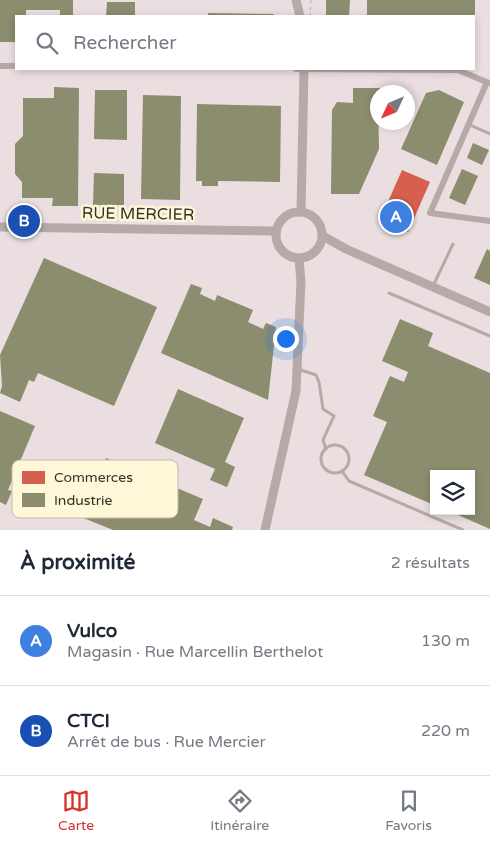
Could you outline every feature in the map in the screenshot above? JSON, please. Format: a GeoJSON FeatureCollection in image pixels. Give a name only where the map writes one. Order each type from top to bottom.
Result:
{"type":"FeatureCollection","features":[{"type":"Feature","properties":{"kind":"street"},"geometry":{"type":"LineString","coordinates":[[296,0],[300,15]]}},
{"type":"Feature","properties":{"kind":"street"},"geometry":{"type":"LineString","coordinates":[[0,66],[15,66]]}},
{"type":"Feature","properties":{"kind":"street"},"geometry":{"type":"LineString","coordinates":[[301,212],[304,70]]}},
{"type":"Feature","properties":{"kind":"street"},"geometry":{"type":"LineString","coordinates":[[458,70],[488,83],[430,213],[490,221]]}},
{"type":"Feature","properties":{"kind":"street"},"geometry":{"type":"LineString","coordinates":[[301,212],[312,216],[318,221],[323,236],[318,250],[312,255],[299,259],[284,253],[276,239],[276,231],[283,218],[289,214],[301,212]]}},
{"type":"Feature","properties":{"kind":"street","name":"RUE MERCIER"},"geometry":{"type":"LineString","coordinates":[[0,227],[276,231]]}},
{"type":"Feature","properties":{"kind":"street"},"geometry":{"type":"LineString","coordinates":[[323,236],[346,249],[490,312]]}},
{"type":"Feature","properties":{"kind":"street"},"geometry":{"type":"LineString","coordinates":[[265,530],[296,391],[301,281],[299,259]]}},
{"type":"Feature","properties":{"kind":"lane"},"geometry":{"type":"LineString","coordinates":[[469,125],[490,134]]}},
{"type":"Feature","properties":{"kind":"lane"},"geometry":{"type":"LineString","coordinates":[[433,287],[453,244]]}},
{"type":"Feature","properties":{"kind":"lane"},"geometry":{"type":"LineString","coordinates":[[389,293],[490,336]]}},
{"type":"Feature","properties":{"kind":"lane"},"geometry":{"type":"LineString","coordinates":[[297,369],[316,375],[319,382],[323,409],[334,416],[323,440],[326,450],[322,459],[324,467],[331,472],[342,471],[348,463],[346,450],[338,446],[326,450]]}},
{"type":"Feature","properties":{"kind":"lane"},"geometry":{"type":"LineString","coordinates":[[342,471],[349,481],[463,530]]}},
{"type":"Feature","properties":{"kind":"path"},"geometry":{"type":"LineString","coordinates":[[310,15],[311,0]]}},
{"type":"Feature","properties":{"kind":"shaded area"},"geometry":{"type":"Polygon","coordinates":[[[0,0],[490,0],[490,530],[0,530],[0,0]]]}},
{"type":"Feature","properties":{"kind":"building: Commerces"},"geometry":{"type":"Polygon","coordinates":[[[402,170],[430,182],[408,232],[380,220],[402,170]]]}},
{"type":"Feature","properties":{"kind":"building: Industrie"},"geometry":{"type":"Polygon","coordinates":[[[0,0],[73,0],[73,15],[60,15],[60,10],[26,10],[26,15],[15,15],[15,42],[0,42],[0,0]]]}},
{"type":"Feature","properties":{"kind":"building: Industrie"},"geometry":{"type":"Polygon","coordinates":[[[326,0],[350,0],[349,15],[326,15],[326,0]]]}},
{"type":"Feature","properties":{"kind":"building: Industrie"},"geometry":{"type":"Polygon","coordinates":[[[367,0],[475,0],[475,15],[367,15],[367,0]]]}},
{"type":"Feature","properties":{"kind":"building: Industrie"},"geometry":{"type":"Polygon","coordinates":[[[107,2],[135,2],[135,15],[106,15],[107,2]]]}},
{"type":"Feature","properties":{"kind":"building: Industrie"},"geometry":{"type":"Polygon","coordinates":[[[208,13],[274,14],[274,15],[208,15],[208,13]]]}},
{"type":"Feature","properties":{"kind":"building: Industrie"},"geometry":{"type":"Polygon","coordinates":[[[54,87],[79,88],[78,206],[52,206],[53,198],[22,198],[22,182],[15,174],[15,144],[23,136],[23,98],[54,98],[54,87]]]}},
{"type":"Feature","properties":{"kind":"building: Industrie"},"geometry":{"type":"Polygon","coordinates":[[[353,88],[370,88],[370,130],[379,130],[379,149],[359,194],[331,194],[332,110],[337,102],[353,103],[353,88]]]}},
{"type":"Feature","properties":{"kind":"building: Industrie"},"geometry":{"type":"Polygon","coordinates":[[[95,90],[127,90],[127,140],[94,139],[95,90]]]}},
{"type":"Feature","properties":{"kind":"building: Industrie"},"geometry":{"type":"Polygon","coordinates":[[[439,90],[464,102],[437,165],[401,149],[409,130],[415,130],[415,118],[426,93],[439,90]]]}},
{"type":"Feature","properties":{"kind":"building: Industrie"},"geometry":{"type":"Polygon","coordinates":[[[143,95],[181,96],[180,200],[141,199],[143,95]]]}},
{"type":"Feature","properties":{"kind":"building: Industrie"},"geometry":{"type":"Polygon","coordinates":[[[197,104],[281,106],[280,182],[218,181],[218,186],[202,186],[202,181],[196,181],[197,104]]]}},
{"type":"Feature","properties":{"kind":"building: Industrie"},"geometry":{"type":"Polygon","coordinates":[[[473,143],[489,150],[482,165],[467,158],[473,143]]]}},
{"type":"Feature","properties":{"kind":"building: Industrie"},"geometry":{"type":"Polygon","coordinates":[[[462,169],[478,176],[465,205],[449,198],[462,169]]]}},
{"type":"Feature","properties":{"kind":"building: Industrie"},"geometry":{"type":"Polygon","coordinates":[[[94,173],[124,174],[124,205],[93,205],[94,173]]]}},
{"type":"Feature","properties":{"kind":"building: Industrie"},"geometry":{"type":"Polygon","coordinates":[[[487,249],[490,251],[490,285],[474,278],[487,249]]]}},
{"type":"Feature","properties":{"kind":"building: Industrie"},"geometry":{"type":"Polygon","coordinates":[[[44,258],[157,307],[114,406],[38,373],[34,382],[29,380],[20,402],[0,393],[2,386],[0,355],[44,258]]]}},
{"type":"Feature","properties":{"kind":"building: Industrie"},"geometry":{"type":"Polygon","coordinates":[[[191,284],[202,288],[200,294],[215,301],[217,295],[253,310],[248,322],[263,329],[266,323],[276,327],[268,400],[161,353],[191,284]]]}},
{"type":"Feature","properties":{"kind":"building: Industrie"},"geometry":{"type":"Polygon","coordinates":[[[400,319],[433,333],[428,346],[490,373],[490,529],[458,515],[475,515],[475,470],[430,470],[430,503],[364,475],[387,422],[373,416],[390,376],[404,382],[408,372],[382,361],[400,319]]]}},
{"type":"Feature","properties":{"kind":"building: Industrie"},"geometry":{"type":"Polygon","coordinates":[[[178,389],[244,418],[225,462],[235,467],[227,487],[210,480],[215,469],[155,443],[178,389]]]}},
{"type":"Feature","properties":{"kind":"building: Industrie"},"geometry":{"type":"Polygon","coordinates":[[[0,411],[35,426],[21,460],[12,460],[12,481],[8,490],[12,491],[6,505],[0,502],[0,411]]]}},
{"type":"Feature","properties":{"kind":"building: Industrie"},"geometry":{"type":"Polygon","coordinates":[[[178,488],[203,499],[194,520],[210,527],[213,518],[233,527],[232,530],[113,530],[83,518],[178,518],[178,488]]]}},
{"type":"Feature","properties":{"kind":"place","name":"Vulco"},"geometry":{"type":"Point","coordinates":[396,217]}},
{"type":"Feature","properties":{"kind":"place","name":"CTCI"},"geometry":{"type":"Point","coordinates":[24,221]}}]}
